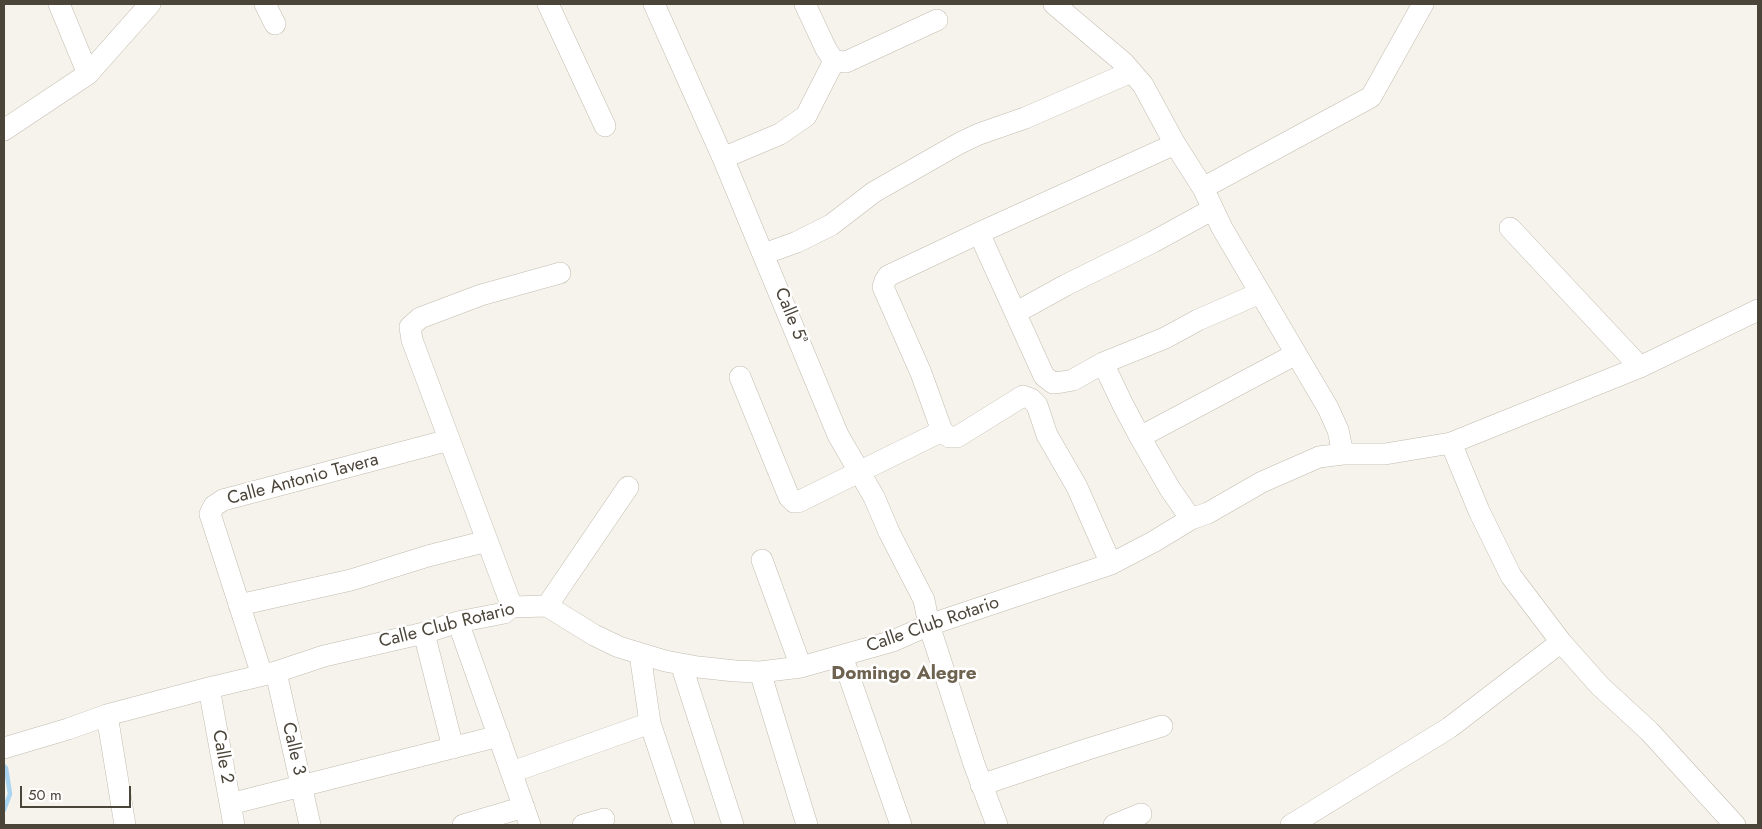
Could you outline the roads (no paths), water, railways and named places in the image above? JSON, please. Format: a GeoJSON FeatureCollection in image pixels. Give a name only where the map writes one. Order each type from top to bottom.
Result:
{"type":"FeatureCollection","features":[{"type":"Feature","properties":{"kind":"street"},"geometry":{"type":"LineString","coordinates":[[59,4],[88,74]]}},
{"type":"Feature","properties":{"kind":"street"},"geometry":{"type":"LineString","coordinates":[[4,130],[88,74],[150,4]]}},
{"type":"Feature","properties":{"kind":"street"},"geometry":{"type":"LineString","coordinates":[[265,4],[275,24]]}},
{"type":"Feature","properties":{"kind":"street"},"geometry":{"type":"LineString","coordinates":[[548,4],[605,126]]}},
{"type":"Feature","properties":{"kind":"street","name":"Calle 5ª"},"geometry":{"type":"LineString","coordinates":[[654,4],[724,158],[838,435],[874,497],[889,532],[924,600],[929,626],[981,785],[997,825]]}},
{"type":"Feature","properties":{"kind":"street"},"geometry":{"type":"LineString","coordinates":[[805,4],[826,49],[834,61]]}},
{"type":"Feature","properties":{"kind":"street"},"geometry":{"type":"LineString","coordinates":[[1054,4],[1124,63],[1143,85],[1175,144],[1203,188],[1222,228],[1331,416],[1338,430],[1344,454]]}},
{"type":"Feature","properties":{"kind":"street"},"geometry":{"type":"LineString","coordinates":[[1203,188],[1371,97],[1394,59],[1423,4]]}},
{"type":"Feature","properties":{"kind":"street"},"geometry":{"type":"LineString","coordinates":[[834,61],[846,62],[937,20]]}},
{"type":"Feature","properties":{"kind":"street"},"geometry":{"type":"LineString","coordinates":[[724,158],[780,134],[806,116],[834,61]]}},
{"type":"Feature","properties":{"kind":"street"},"geometry":{"type":"LineString","coordinates":[[764,254],[797,242],[831,225],[874,192],[960,143],[1025,118],[1132,72]]}},
{"type":"Feature","properties":{"kind":"street"},"geometry":{"type":"LineString","coordinates":[[1111,564],[1077,487],[1047,435],[1037,405],[1031,399],[1023,396],[957,438],[950,437],[942,431],[921,373],[883,287],[888,276],[1175,144]]}},
{"type":"Feature","properties":{"kind":"street"},"geometry":{"type":"LineString","coordinates":[[1017,312],[1213,209]]}},
{"type":"Feature","properties":{"kind":"street"},"geometry":{"type":"LineString","coordinates":[[1510,228],[1640,367]]}},
{"type":"Feature","properties":{"kind":"street"},"geometry":{"type":"LineString","coordinates":[[979,233],[1017,312],[1044,376],[1053,383]]}},
{"type":"Feature","properties":{"kind":"street"},"geometry":{"type":"LineString","coordinates":[[512,607],[412,340],[410,327],[420,318],[481,295],[560,273]]}},
{"type":"Feature","properties":{"kind":"street"},"geometry":{"type":"LineString","coordinates":[[1031,399],[1053,383],[1073,380],[1103,363],[1165,338],[1198,320],[1260,293]]}},
{"type":"Feature","properties":{"kind":"street","name":"Calle Club Rotario"},"geometry":{"type":"LineString","coordinates":[[5,748],[107,716],[209,688],[269,674],[324,656],[458,622],[504,613],[512,607],[547,606],[594,635],[619,647],[681,664],[735,671],[760,672],[801,666],[842,656],[893,641],[929,626],[1111,564],[1262,482],[1319,457],[1344,454],[1385,454],[1451,443],[1640,367],[1758,310]]}},
{"type":"Feature","properties":{"kind":"street"},"geometry":{"type":"LineString","coordinates":[[1140,437],[1296,354]]}},
{"type":"Feature","properties":{"kind":"street"},"geometry":{"type":"LineString","coordinates":[[1103,363],[1140,437],[1170,489],[1191,519]]}},
{"type":"Feature","properties":{"kind":"street"},"geometry":{"type":"LineString","coordinates":[[740,377],[789,497],[794,502],[798,502],[942,431]]}},
{"type":"Feature","properties":{"kind":"street","name":"Calle Antonio Tavera"},"geometry":{"type":"LineString","coordinates":[[269,674],[239,605],[210,514],[214,506],[223,500],[449,440]]}},
{"type":"Feature","properties":{"kind":"street"},"geometry":{"type":"LineString","coordinates":[[1451,443],[1479,511],[1511,576],[1561,642],[1600,686],[1648,732],[1735,825]]}},
{"type":"Feature","properties":{"kind":"street"},"geometry":{"type":"LineString","coordinates":[[547,606],[628,487]]}},
{"type":"Feature","properties":{"kind":"street"},"geometry":{"type":"LineString","coordinates":[[239,605],[351,580],[486,541]]}},
{"type":"Feature","properties":{"kind":"street"},"geometry":{"type":"LineString","coordinates":[[762,560],[801,666]]}},
{"type":"Feature","properties":{"kind":"street"},"geometry":{"type":"LineString","coordinates":[[458,622],[527,816],[463,825]]}},
{"type":"Feature","properties":{"kind":"street"},"geometry":{"type":"LineString","coordinates":[[424,632],[453,748]]}},
{"type":"Feature","properties":{"kind":"street"},"geometry":{"type":"LineString","coordinates":[[1291,825],[1449,728],[1561,642]]}},
{"type":"Feature","properties":{"kind":"street"},"geometry":{"type":"LineString","coordinates":[[640,654],[650,723],[684,825]]}},
{"type":"Feature","properties":{"kind":"street"},"geometry":{"type":"LineString","coordinates":[[842,656],[901,825]]}},
{"type":"Feature","properties":{"kind":"street"},"geometry":{"type":"LineString","coordinates":[[681,664],[733,825]]}},
{"type":"Feature","properties":{"kind":"street"},"geometry":{"type":"LineString","coordinates":[[760,672],[807,825]]}},
{"type":"Feature","properties":{"kind":"street","name":"Calle 3"},"geometry":{"type":"LineString","coordinates":[[269,674],[310,825]]}},
{"type":"Feature","properties":{"kind":"street","name":"Calle 2"},"geometry":{"type":"LineString","coordinates":[[209,688],[234,825]]}},
{"type":"Feature","properties":{"kind":"street"},"geometry":{"type":"LineString","coordinates":[[107,716],[125,825]]}},
{"type":"Feature","properties":{"kind":"street"},"geometry":{"type":"LineString","coordinates":[[512,772],[650,723]]}},
{"type":"Feature","properties":{"kind":"street"},"geometry":{"type":"LineString","coordinates":[[981,785],[1162,726]]}},
{"type":"Feature","properties":{"kind":"street"},"geometry":{"type":"LineString","coordinates":[[230,804],[499,736]]}},
{"type":"Feature","properties":{"kind":"street"},"geometry":{"type":"LineString","coordinates":[[1114,825],[1141,814]]}},
{"type":"Feature","properties":{"kind":"street"},"geometry":{"type":"LineString","coordinates":[[583,825],[604,819]]}},
{"type":"Feature","properties":{"kind":"waterway"},"geometry":{"type":"LineString","coordinates":[[4,766],[6,768],[10,794],[4,810]]}},
{"type":"Feature","properties":{"kind":"district","name":"Domingo Alegre"},"geometry":{"type":"Point","coordinates":[904,674]}}]}
